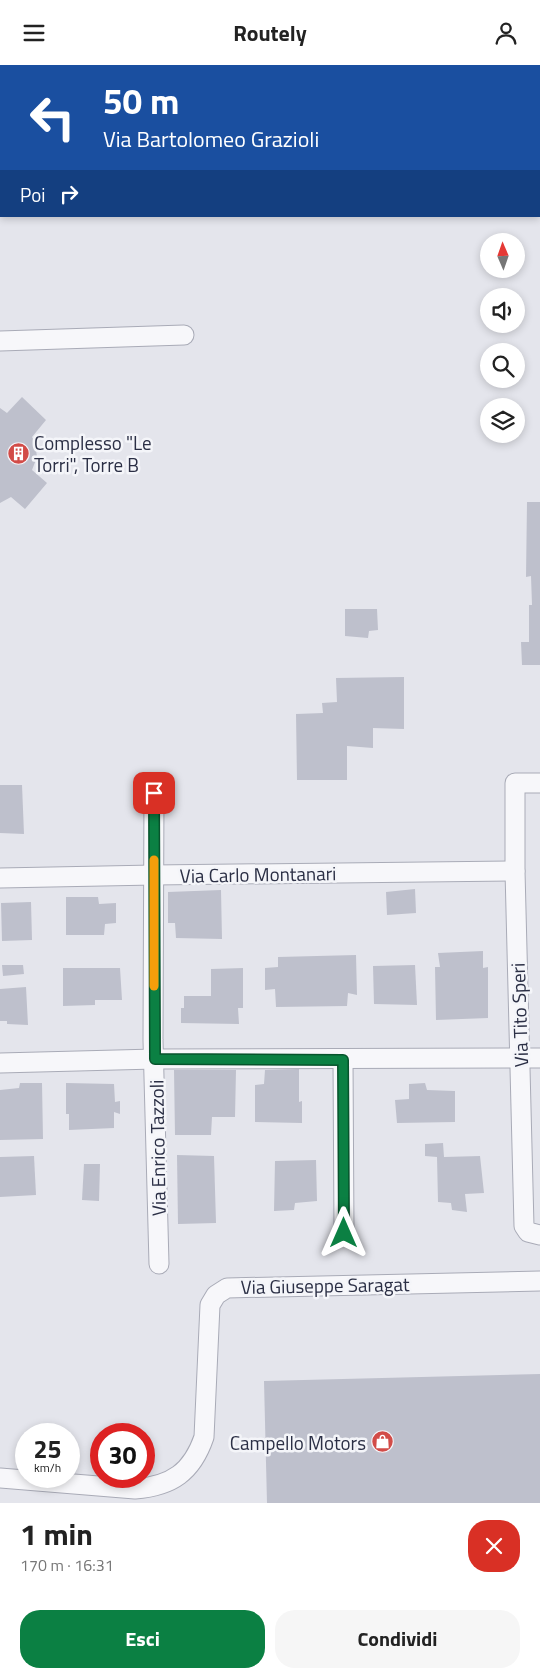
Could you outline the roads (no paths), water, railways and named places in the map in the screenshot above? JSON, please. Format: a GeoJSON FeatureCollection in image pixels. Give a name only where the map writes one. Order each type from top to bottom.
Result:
{"type":"FeatureCollection","features":[{"type":"Feature","properties":{"kind":"street"},"geometry":{"type":"LineString","coordinates":[[0,341],[184,335]]}},
{"type":"Feature","properties":{"kind":"street","name":"Via Tito Speri"},"geometry":{"type":"LineString","coordinates":[[540,783],[515,783],[515,871],[524,1226],[528,1232],[540,1235]]}},
{"type":"Feature","properties":{"kind":"street","name":"Via Enrico Tazzoli"},"geometry":{"type":"LineString","coordinates":[[154,793],[155,1059],[159,1263]]}},
{"type":"Feature","properties":{"kind":"street","name":"Via Carlo Montanari"},"geometry":{"type":"LineString","coordinates":[[0,878],[515,871]]}},
{"type":"Feature","properties":{"kind":"street"},"geometry":{"type":"LineString","coordinates":[[0,1063],[155,1059],[540,1058]]}},
{"type":"Feature","properties":{"kind":"street"},"geometry":{"type":"LineString","coordinates":[[343,1060],[344,1233]]}},
{"type":"Feature","properties":{"kind":"street","name":"Via Giuseppe Saragat"},"geometry":{"type":"LineString","coordinates":[[0,1478],[135,1489],[153,1488],[179,1475],[192,1463],[198,1454],[204,1437],[210,1305],[216,1295],[227,1288],[540,1281]]}},
{"type":"Feature","properties":{"kind":"place","name":"Complesso \"Le Torri\", Torre B"},"geometry":{"type":"Point","coordinates":[18,453]}},
{"type":"Feature","properties":{"kind":"place","name":"Campello Motors"},"geometry":{"type":"Point","coordinates":[382,1442]}}]}
